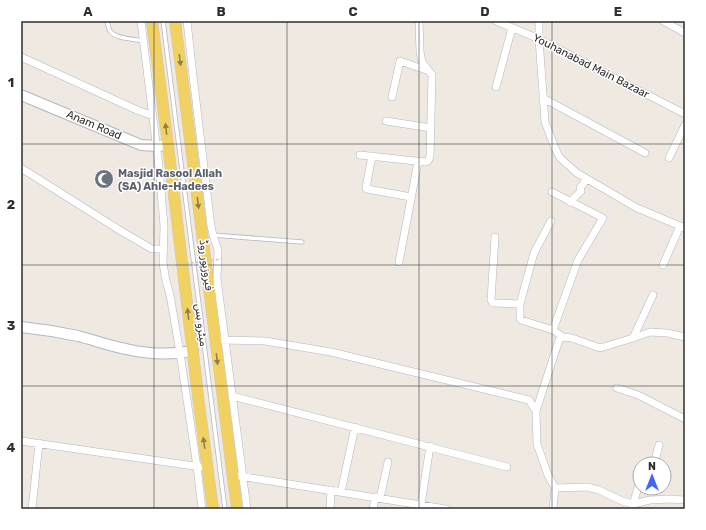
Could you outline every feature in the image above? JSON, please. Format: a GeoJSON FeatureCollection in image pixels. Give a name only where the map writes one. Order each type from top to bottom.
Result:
{"type":"FeatureCollection","features":[{"type":"Feature","properties":{"kind":"main road"},"geometry":{"type":"LineString","coordinates":[[152,21],[153,71],[168,145],[199,404],[202,467],[213,509]]}},
{"type":"Feature","properties":{"kind":"main road","name":"فیروزپور روڈ"},"geometry":{"type":"LineString","coordinates":[[175,21],[220,340],[237,476],[237,509]]}},
{"type":"Feature","properties":{"kind":"street"},"geometry":{"type":"LineString","coordinates":[[141,21],[144,41],[153,71],[153,116],[160,167],[164,249],[163,263],[202,467],[202,509]]}},
{"type":"Feature","properties":{"kind":"street"},"geometry":{"type":"LineString","coordinates":[[187,21],[213,235],[218,250],[217,279],[220,340],[232,396],[237,476],[247,509]]}},
{"type":"Feature","properties":{"kind":"street"},"geometry":{"type":"LineString","coordinates":[[360,155],[418,162],[428,161],[430,157],[432,75],[422,62],[420,52],[419,21]]}},
{"type":"Feature","properties":{"kind":"street","name":"Youhanabad Main Bazaar"},"geometry":{"type":"LineString","coordinates":[[496,21],[539,39],[685,114]]}},
{"type":"Feature","properties":{"kind":"street"},"geometry":{"type":"LineString","coordinates":[[539,21],[545,122],[560,158],[577,173],[637,208],[682,227],[663,265]]}},
{"type":"Feature","properties":{"kind":"street"},"geometry":{"type":"LineString","coordinates":[[666,22],[685,33]]}},
{"type":"Feature","properties":{"kind":"street"},"geometry":{"type":"LineString","coordinates":[[496,87],[512,28]]}},
{"type":"Feature","properties":{"kind":"street"},"geometry":{"type":"LineString","coordinates":[[21,57],[153,116]]}},
{"type":"Feature","properties":{"kind":"street"},"geometry":{"type":"LineString","coordinates":[[392,97],[400,61],[430,71]]}},
{"type":"Feature","properties":{"kind":"street","name":"Anam Road"},"geometry":{"type":"LineString","coordinates":[[21,94],[142,144],[156,146],[168,145]]}},
{"type":"Feature","properties":{"kind":"street"},"geometry":{"type":"LineString","coordinates":[[544,98],[645,153]]}},
{"type":"Feature","properties":{"kind":"street"},"geometry":{"type":"LineString","coordinates":[[386,121],[431,128]]}},
{"type":"Feature","properties":{"kind":"street"},"geometry":{"type":"LineString","coordinates":[[669,158],[685,125]]}},
{"type":"Feature","properties":{"kind":"street"},"geometry":{"type":"LineString","coordinates":[[372,156],[366,188],[411,197]]}},
{"type":"Feature","properties":{"kind":"street"},"geometry":{"type":"LineString","coordinates":[[399,262],[418,162]]}},
{"type":"Feature","properties":{"kind":"street"},"geometry":{"type":"LineString","coordinates":[[21,168],[121,232],[152,249],[164,249]]}},
{"type":"Feature","properties":{"kind":"street"},"geometry":{"type":"LineString","coordinates":[[570,202],[581,191],[580,188],[587,178]]}},
{"type":"Feature","properties":{"kind":"street"},"geometry":{"type":"LineString","coordinates":[[552,192],[603,218],[578,260],[553,330]]}},
{"type":"Feature","properties":{"kind":"street"},"geometry":{"type":"LineString","coordinates":[[551,221],[534,253],[520,304],[521,320],[553,330],[563,337],[572,338],[600,348],[650,332],[667,333],[685,337]]}},
{"type":"Feature","properties":{"kind":"street"},"geometry":{"type":"LineString","coordinates":[[495,237],[491,300],[494,303],[520,304]]}},
{"type":"Feature","properties":{"kind":"street"},"geometry":{"type":"LineString","coordinates":[[634,338],[653,295]]}},
{"type":"Feature","properties":{"kind":"street"},"geometry":{"type":"LineString","coordinates":[[21,327],[64,333],[133,351],[160,354],[193,351]]}},
{"type":"Feature","properties":{"kind":"street"},"geometry":{"type":"LineString","coordinates":[[553,509],[555,488],[548,475],[537,444],[536,411],[559,340],[563,337]]}},
{"type":"Feature","properties":{"kind":"street"},"geometry":{"type":"LineString","coordinates":[[220,340],[265,341],[332,352],[529,400],[536,411]]}},
{"type":"Feature","properties":{"kind":"street"},"geometry":{"type":"LineString","coordinates":[[617,388],[638,395],[685,419]]}},
{"type":"Feature","properties":{"kind":"street"},"geometry":{"type":"LineString","coordinates":[[232,396],[507,467]]}},
{"type":"Feature","properties":{"kind":"street"},"geometry":{"type":"LineString","coordinates":[[341,492],[355,427]]}},
{"type":"Feature","properties":{"kind":"street"},"geometry":{"type":"LineString","coordinates":[[21,441],[202,467]]}},
{"type":"Feature","properties":{"kind":"street"},"geometry":{"type":"LineString","coordinates":[[32,509],[39,443]]}},
{"type":"Feature","properties":{"kind":"street"},"geometry":{"type":"LineString","coordinates":[[656,456],[659,445]]}},
{"type":"Feature","properties":{"kind":"street"},"geometry":{"type":"LineString","coordinates":[[421,505],[430,446]]}},
{"type":"Feature","properties":{"kind":"street"},"geometry":{"type":"LineString","coordinates":[[373,509],[378,498],[388,462]]}},
{"type":"Feature","properties":{"kind":"street"},"geometry":{"type":"LineString","coordinates":[[237,476],[378,498],[409,506],[421,505],[446,509]]}},
{"type":"Feature","properties":{"kind":"street"},"geometry":{"type":"LineString","coordinates":[[555,488],[587,487],[599,490],[622,501],[633,504],[650,500],[685,500]]}},
{"type":"Feature","properties":{"kind":"street"},"geometry":{"type":"LineString","coordinates":[[330,509],[332,490]]}},
{"type":"Feature","properties":{"kind":"street"},"geometry":{"type":"LineString","coordinates":[[633,504],[635,496]]}},
{"type":"Feature","properties":{"kind":"lane"},"geometry":{"type":"LineString","coordinates":[[107,21],[109,30],[114,34],[144,41]]}},
{"type":"Feature","properties":{"kind":"lane","name":"میٹرو بس"},"geometry":{"type":"LineString","coordinates":[[163,21],[225,509]]}},
{"type":"Feature","properties":{"kind":"lane"},"geometry":{"type":"LineString","coordinates":[[213,235],[302,242]]}},
{"type":"Feature","properties":{"kind":"path"},"geometry":{"type":"LineString","coordinates":[[176,265],[222,259]]}},
{"type":"Feature","properties":{"kind":"place","name":"Masjid Rasool Allah (SA) Ahle-Hadees"},"geometry":{"type":"Point","coordinates":[104,179]}}]}
